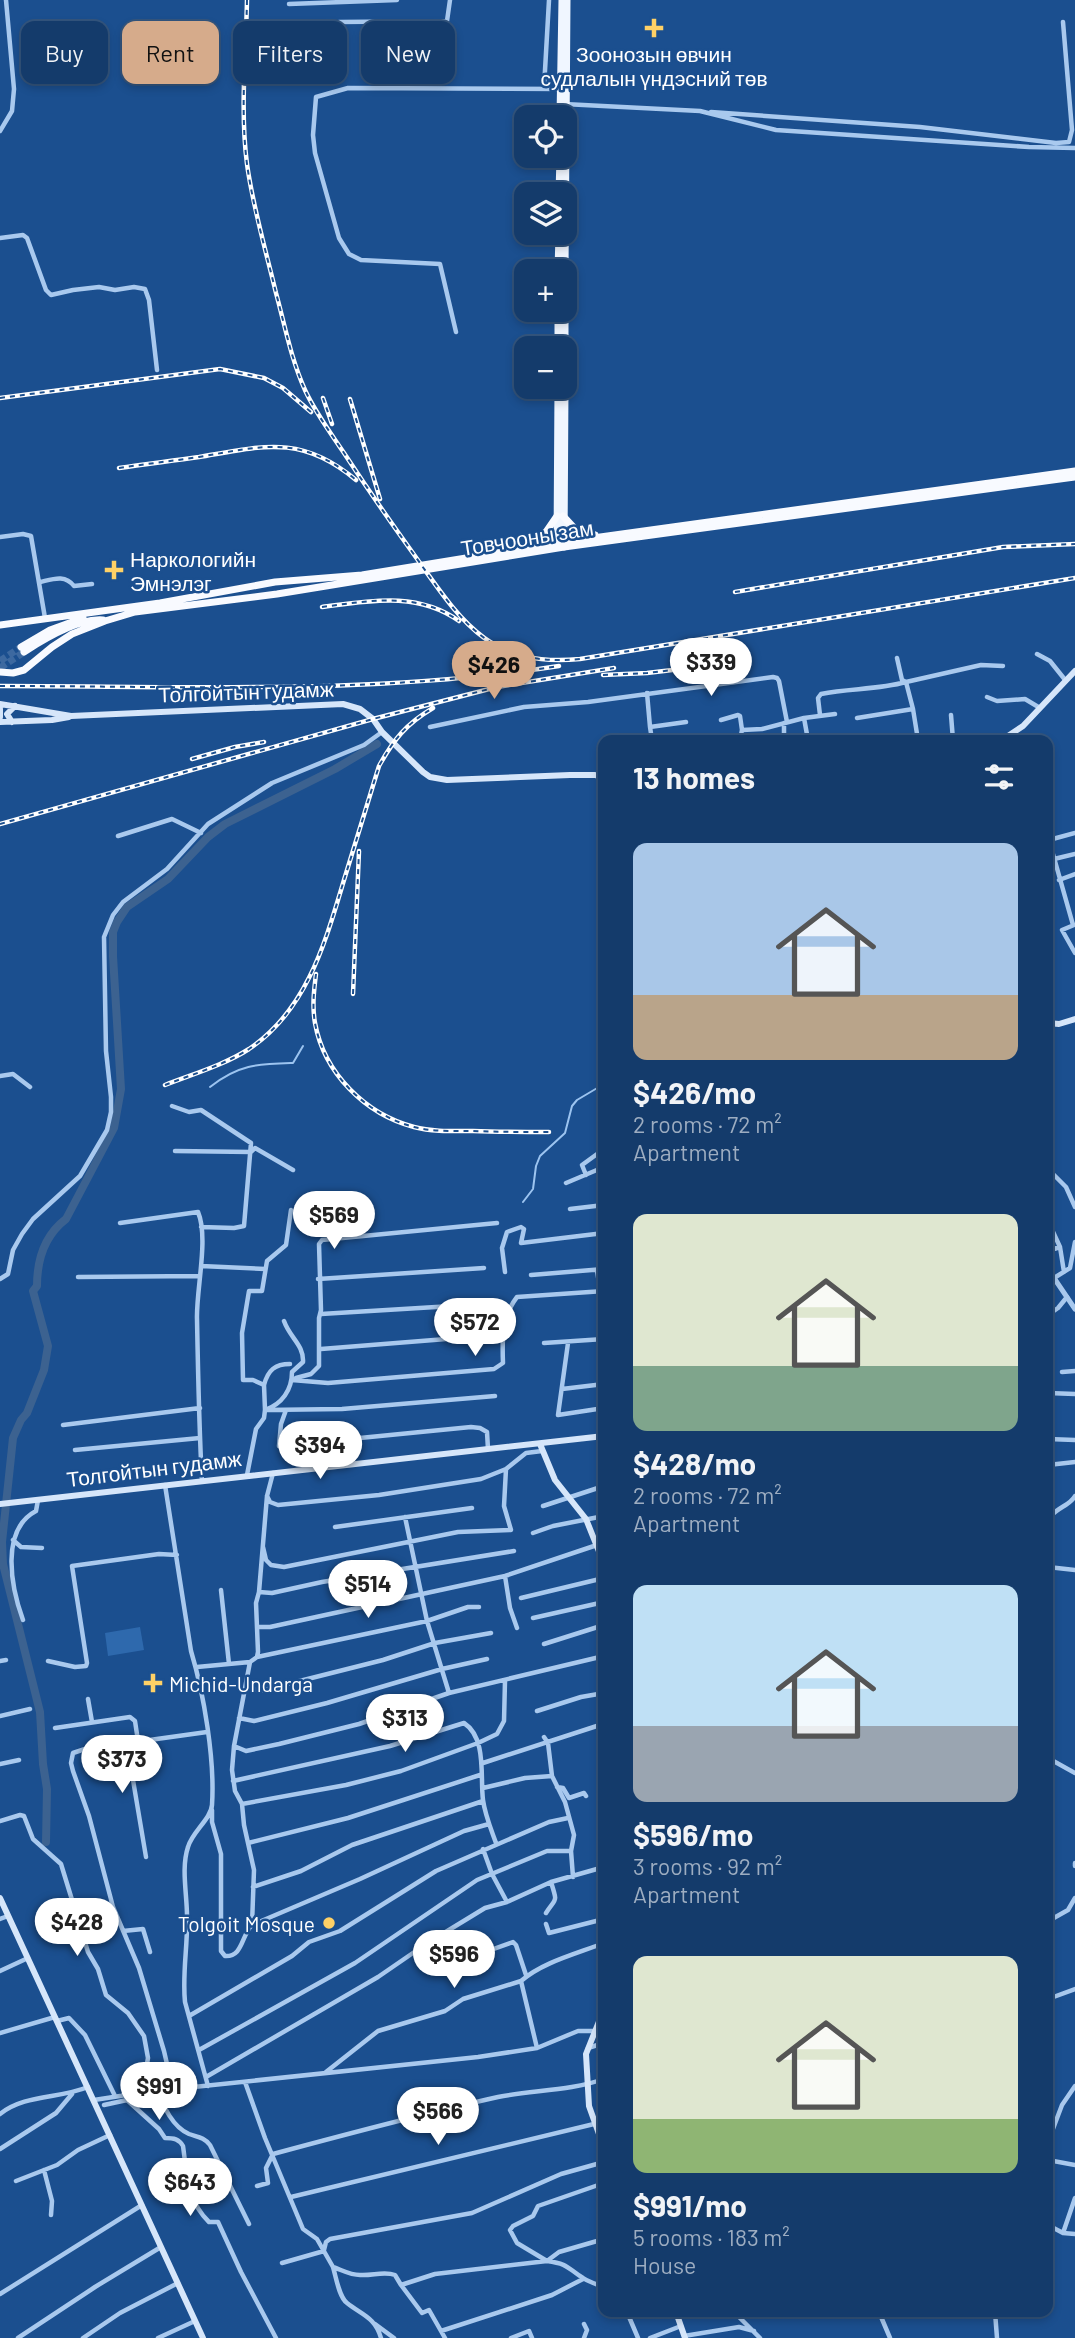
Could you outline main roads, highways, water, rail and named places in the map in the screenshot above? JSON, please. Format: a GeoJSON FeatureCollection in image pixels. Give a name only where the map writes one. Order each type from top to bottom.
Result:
{"type":"FeatureCollection","features":[{"type":"Feature","properties":{"kind":"highway","name":"Товчооны зам"},"geometry":{"type":"LineString","coordinates":[[0,672],[24,670],[65,639],[105,621],[135,612],[277,594],[603,537],[1075,471]]}},
{"type":"Feature","properties":{"kind":"highway","name":"Товчооны зам"},"geometry":{"type":"LineString","coordinates":[[0,625],[192,598],[275,582],[362,575],[519,548],[561,545],[1075,477]]}},
{"type":"Feature","properties":{"kind":"highway"},"geometry":{"type":"LineString","coordinates":[[519,548],[541,537],[560,516],[576,530],[603,537]]}},
{"type":"Feature","properties":{"kind":"highway"},"geometry":{"type":"LineString","coordinates":[[96,611],[91,616],[50,630],[22,650],[91,620],[105,621]]}},
{"type":"Feature","properties":{"kind":"main road"},"geometry":{"type":"LineString","coordinates":[[562,0],[564,89]]}},
{"type":"Feature","properties":{"kind":"main road"},"geometry":{"type":"LineString","coordinates":[[565,259],[563,104],[567,0]]}},
{"type":"Feature","properties":{"kind":"main road"},"geometry":{"type":"LineString","coordinates":[[558,399],[561,545]]}},
{"type":"Feature","properties":{"kind":"main road"},"geometry":{"type":"LineString","coordinates":[[560,516],[565,399]]}},
{"type":"Feature","properties":{"kind":"main road"},"geometry":{"type":"LineString","coordinates":[[1010,735],[1075,671]]}},
{"type":"Feature","properties":{"kind":"main road","name":"Толгойтын гудамж"},"geometry":{"type":"LineString","coordinates":[[0,720],[12,722],[71,716],[343,704],[360,709],[373,719],[382,732],[423,772],[439,779],[598,776]]}},
{"type":"Feature","properties":{"kind":"main road"},"geometry":{"type":"LineString","coordinates":[[0,706],[0,720]]}},
{"type":"Feature","properties":{"kind":"main road","name":"Толгойтын гудамж"},"geometry":{"type":"LineString","coordinates":[[0,706],[71,716]]}},
{"type":"Feature","properties":{"kind":"main road"},"geometry":{"type":"LineString","coordinates":[[12,722],[7,714],[15,706]]}},
{"type":"Feature","properties":{"kind":"main road"},"geometry":{"type":"LineString","coordinates":[[1053,1023],[1075,1019]]}},
{"type":"Feature","properties":{"kind":"main road","name":"Толгойтын гудамж"},"geometry":{"type":"LineString","coordinates":[[0,1504],[488,1449],[541,1447],[598,1437]]}},
{"type":"Feature","properties":{"kind":"main road"},"geometry":{"type":"LineString","coordinates":[[541,1447],[555,1480],[586,1519],[598,1548]]}},
{"type":"Feature","properties":{"kind":"main road"},"geometry":{"type":"LineString","coordinates":[[0,1898],[203,2338]]}},
{"type":"Feature","properties":{"kind":"main road"},"geometry":{"type":"LineString","coordinates":[[598,2022],[587,2049],[588,2084],[594,2124],[598,2129]]}},
{"type":"Feature","properties":{"kind":"main road"},"geometry":{"type":"LineString","coordinates":[[678,2317],[684,2337]]}},
{"type":"Feature","properties":{"kind":"waterway"},"geometry":{"type":"LineString","coordinates":[[46,1842],[47,1789],[40,1712],[3,1564],[2,1542],[13,1438],[27,1413],[44,1370],[48,1346],[33,1291],[37,1286],[41,1258],[48,1240],[66,1219],[114,1128],[121,1089],[113,932],[127,907],[168,879],[208,837],[225,824],[335,769],[377,744]]}},
{"type":"Feature","properties":{"kind":"waterway"},"geometry":{"type":"LineString","coordinates":[[210,1087],[220,1079],[249,1067],[293,1063],[303,1046]]}},
{"type":"Feature","properties":{"kind":"waterway"},"geometry":{"type":"LineString","coordinates":[[523,1202],[533,1189],[540,1156],[565,1133],[572,1106],[598,1088]]}},
{"type":"Feature","properties":{"kind":"tunnel"},"geometry":{"type":"LineString","coordinates":[[0,661],[21,647]]}},
{"type":"Feature","properties":{"kind":"tunnel"},"geometry":{"type":"LineString","coordinates":[[0,668],[24,652]]}},
{"type":"Feature","properties":{"kind":"railway"},"geometry":{"type":"LineString","coordinates":[[247,0],[244,103],[247,164],[260,229],[300,378],[318,414],[385,513],[444,596],[478,633],[497,646],[520,655],[547,660],[580,659],[1075,578]]}},
{"type":"Feature","properties":{"kind":"railway"},"geometry":{"type":"LineString","coordinates":[[0,398],[220,369],[264,378],[283,388],[311,412]]}},
{"type":"Feature","properties":{"kind":"railway"},"geometry":{"type":"LineString","coordinates":[[323,398],[332,424]]}},
{"type":"Feature","properties":{"kind":"railway"},"geometry":{"type":"LineString","coordinates":[[350,399],[380,499]]}},
{"type":"Feature","properties":{"kind":"railway"},"geometry":{"type":"LineString","coordinates":[[119,468],[243,449],[281,447],[317,455],[356,480]]}},
{"type":"Feature","properties":{"kind":"railway"},"geometry":{"type":"LineString","coordinates":[[735,592],[1003,547],[1075,544]]}},
{"type":"Feature","properties":{"kind":"railway"},"geometry":{"type":"LineString","coordinates":[[322,607],[392,600],[426,605],[459,621]]}},
{"type":"Feature","properties":{"kind":"railway"},"geometry":{"type":"LineString","coordinates":[[603,675],[732,663]]}},
{"type":"Feature","properties":{"kind":"railway"},"geometry":{"type":"LineString","coordinates":[[0,686],[350,685],[489,675],[559,666]]}},
{"type":"Feature","properties":{"kind":"railway"},"geometry":{"type":"LineString","coordinates":[[0,824],[373,719],[497,687],[614,668]]}},
{"type":"Feature","properties":{"kind":"railway"},"geometry":{"type":"LineString","coordinates":[[165,1085],[239,1055],[269,1033],[286,1015],[300,995],[321,951],[379,766],[402,733],[433,708]]}},
{"type":"Feature","properties":{"kind":"railway"},"geometry":{"type":"LineString","coordinates":[[192,759],[264,742]]}},
{"type":"Feature","properties":{"kind":"railway"},"geometry":{"type":"LineString","coordinates":[[353,994],[359,851]]}},
{"type":"Feature","properties":{"kind":"railway"},"geometry":{"type":"LineString","coordinates":[[316,974],[314,1017],[320,1041],[337,1074],[364,1102],[396,1121],[429,1130],[549,1132]]}},
{"type":"Feature","properties":{"kind":"place","name":"Зоонозын өвчин судлалын үндэсний төв"},"geometry":{"type":"Point","coordinates":[654,28]}},
{"type":"Feature","properties":{"kind":"place","name":"Наркологийн Эмнэлэг"},"geometry":{"type":"Point","coordinates":[114,570]}},
{"type":"Feature","properties":{"kind":"place","name":"Michid-Undarga"},"geometry":{"type":"Point","coordinates":[153,1683]}},
{"type":"Feature","properties":{"kind":"place","name":"Tolgoit Mosque"},"geometry":{"type":"Point","coordinates":[329,1923]}}]}
